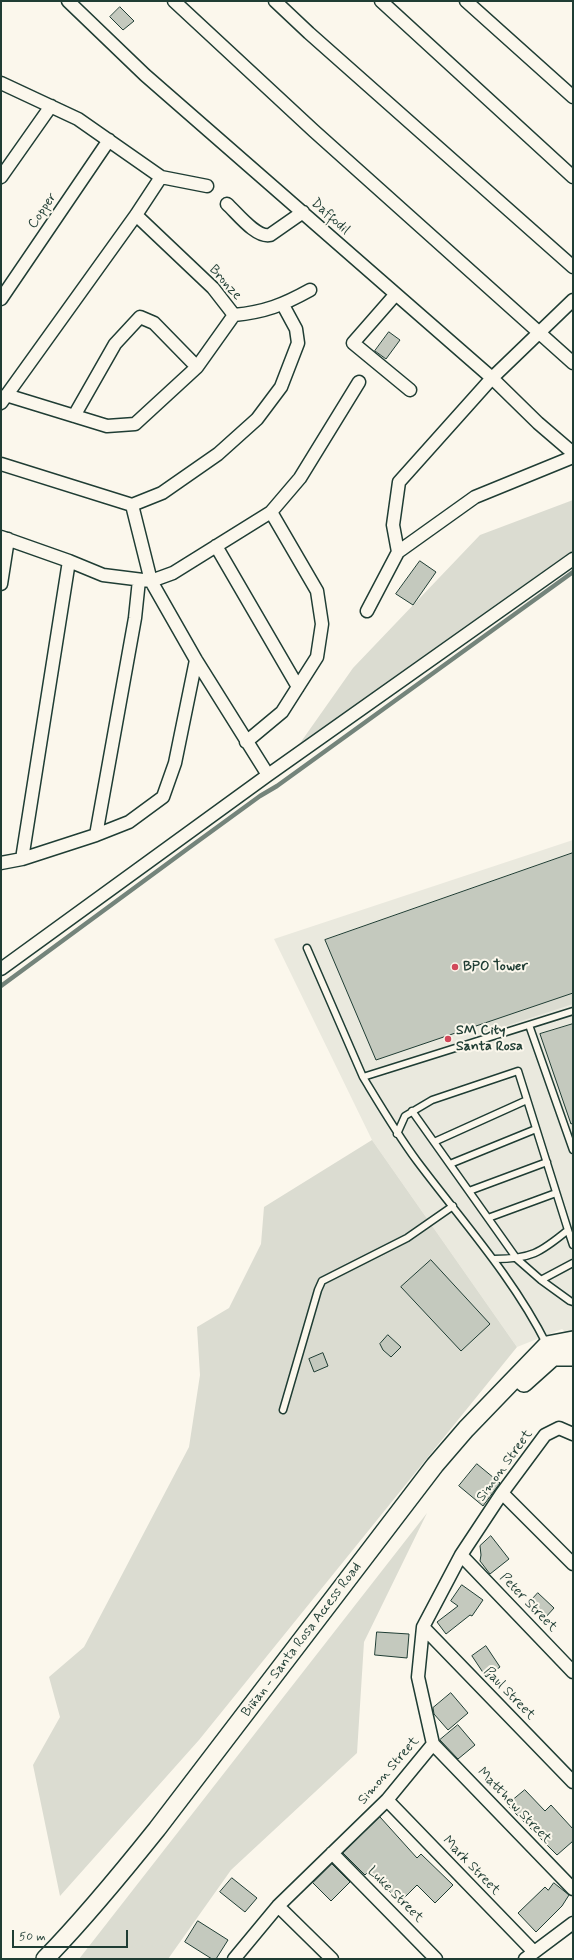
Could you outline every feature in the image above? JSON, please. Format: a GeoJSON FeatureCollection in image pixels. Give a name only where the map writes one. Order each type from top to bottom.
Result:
{"type":"FeatureCollection","features":[{"type":"Feature","properties":{"kind":"main road"},"geometry":{"type":"LineString","coordinates":[[550,1351],[573,1340]]}},
{"type":"Feature","properties":{"kind":"main road"},"geometry":{"type":"LineString","coordinates":[[550,1351],[573,1358]]}},
{"type":"Feature","properties":{"kind":"main road","name":"Biñan - Santa Rosa Access Road"},"geometry":{"type":"LineString","coordinates":[[60,1959],[126,1886],[354,1580],[435,1465],[466,1429],[550,1351]]}},
{"type":"Feature","properties":{"kind":"main road","name":"Biñan - Santa Rosa Access Road"},"geometry":{"type":"LineString","coordinates":[[45,1959],[111,1886],[158,1829],[354,1580]]}},
{"type":"Feature","properties":{"kind":"street","name":"Daffodil"},"geometry":{"type":"LineString","coordinates":[[68,1],[145,76],[492,378],[538,423],[573,453]]}},
{"type":"Feature","properties":{"kind":"street"},"geometry":{"type":"LineString","coordinates":[[174,1],[314,131],[573,363]]}},
{"type":"Feature","properties":{"kind":"street"},"geometry":{"type":"LineString","coordinates":[[275,1],[308,33],[573,267]]}},
{"type":"Feature","properties":{"kind":"street"},"geometry":{"type":"LineString","coordinates":[[381,1],[573,177]]}},
{"type":"Feature","properties":{"kind":"street"},"geometry":{"type":"LineString","coordinates":[[466,1],[573,97]]}},
{"type":"Feature","properties":{"kind":"street"},"geometry":{"type":"LineString","coordinates":[[1,82],[78,119],[161,177],[207,186]]}},
{"type":"Feature","properties":{"kind":"street"},"geometry":{"type":"LineString","coordinates":[[1,177],[51,106]]}},
{"type":"Feature","properties":{"kind":"street","name":"Copper"},"geometry":{"type":"LineString","coordinates":[[1,299],[109,140]]}},
{"type":"Feature","properties":{"kind":"street"},"geometry":{"type":"LineString","coordinates":[[161,177],[136,215],[3,399],[74,416],[107,426],[135,424],[197,367],[234,315]]}},
{"type":"Feature","properties":{"kind":"street"},"geometry":{"type":"LineString","coordinates":[[227,204],[259,234],[266,236],[302,212]]}},
{"type":"Feature","properties":{"kind":"street","name":"Bronze"},"geometry":{"type":"LineString","coordinates":[[136,215],[213,288],[234,315],[257,312],[283,305],[310,290]]}},
{"type":"Feature","properties":{"kind":"street"},"geometry":{"type":"LineString","coordinates":[[395,295],[353,344],[410,390]]}},
{"type":"Feature","properties":{"kind":"street"},"geometry":{"type":"LineString","coordinates":[[398,552],[393,525],[399,482],[492,378],[573,300]]}},
{"type":"Feature","properties":{"kind":"street"},"geometry":{"type":"LineString","coordinates":[[1,464],[132,505],[162,493],[218,454],[257,419],[281,387],[298,343],[296,329],[283,305]]}},
{"type":"Feature","properties":{"kind":"street"},"geometry":{"type":"LineString","coordinates":[[74,416],[115,344],[140,317],[154,323],[197,367]]}},
{"type":"Feature","properties":{"kind":"street"},"geometry":{"type":"LineString","coordinates":[[1,584],[4,538],[69,561],[103,576],[145,580],[173,573],[271,512],[300,478],[359,382]]}},
{"type":"Feature","properties":{"kind":"street"},"geometry":{"type":"LineString","coordinates":[[367,611],[398,552],[475,497],[573,457]]}},
{"type":"Feature","properties":{"kind":"street"},"geometry":{"type":"LineString","coordinates":[[132,505],[145,580],[268,775]]}},
{"type":"Feature","properties":{"kind":"street"},"geometry":{"type":"LineString","coordinates":[[246,742],[282,712],[317,658],[322,624],[317,591],[271,512]]}},
{"type":"Feature","properties":{"kind":"street"},"geometry":{"type":"LineString","coordinates":[[216,546],[298,687]]}},
{"type":"Feature","properties":{"kind":"street"},"geometry":{"type":"LineString","coordinates":[[1,969],[268,775],[573,559]]}},
{"type":"Feature","properties":{"kind":"street"},"geometry":{"type":"LineString","coordinates":[[22,859],[69,561]]}},
{"type":"Feature","properties":{"kind":"street"},"geometry":{"type":"LineString","coordinates":[[96,835],[126,664],[135,618],[145,580]]}},
{"type":"Feature","properties":{"kind":"street"},"geometry":{"type":"LineString","coordinates":[[1,863],[22,859],[96,835],[129,822],[163,797],[175,763],[196,660]]}},
{"type":"Feature","properties":{"kind":"street","name":"Simon Street"},"geometry":{"type":"LineString","coordinates":[[234,1959],[278,1906],[387,1800],[433,1744],[418,1677],[423,1628],[461,1555],[502,1493],[545,1435],[559,1428],[573,1434]]}},
{"type":"Feature","properties":{"kind":"street"},"geometry":{"type":"LineString","coordinates":[[502,1493],[573,1564]]}},
{"type":"Feature","properties":{"kind":"street","name":"Peter Street"},"geometry":{"type":"LineString","coordinates":[[461,1555],[573,1672]]}},
{"type":"Feature","properties":{"kind":"street","name":"Paul Street"},"geometry":{"type":"LineString","coordinates":[[423,1628],[573,1782]]}},
{"type":"Feature","properties":{"kind":"street","name":"Matthew Street"},"geometry":{"type":"LineString","coordinates":[[433,1744],[573,1889]]}},
{"type":"Feature","properties":{"kind":"street","name":"Mark Street"},"geometry":{"type":"LineString","coordinates":[[387,1800],[530,1956]]}},
{"type":"Feature","properties":{"kind":"street","name":"Luke Street"},"geometry":{"type":"LineString","coordinates":[[332,1853],[436,1959]]}},
{"type":"Feature","properties":{"kind":"street"},"geometry":{"type":"LineString","coordinates":[[278,1906],[332,1959]]}},
{"type":"Feature","properties":{"kind":"street"},"geometry":{"type":"LineString","coordinates":[[530,1956],[573,1922]]}},
{"type":"Feature","properties":{"kind":"lane"},"geometry":{"type":"LineString","coordinates":[[307,948],[363,1077],[398,1134],[494,1259],[550,1351]]}},
{"type":"Feature","properties":{"kind":"lane"},"geometry":{"type":"LineString","coordinates":[[363,1077],[573,1011]]}},
{"type":"Feature","properties":{"kind":"lane"},"geometry":{"type":"LineString","coordinates":[[528,1025],[573,1150]]}},
{"type":"Feature","properties":{"kind":"lane"},"geometry":{"type":"LineString","coordinates":[[398,1134],[404,1116],[432,1100],[518,1071],[573,1245]]}},
{"type":"Feature","properties":{"kind":"lane"},"geometry":{"type":"LineString","coordinates":[[434,1142],[527,1100]]}},
{"type":"Feature","properties":{"kind":"lane"},"geometry":{"type":"LineString","coordinates":[[412,1111],[517,1259],[541,1280],[573,1302]]}},
{"type":"Feature","properties":{"kind":"lane"},"geometry":{"type":"LineString","coordinates":[[450,1164],[536,1129]]}},
{"type":"Feature","properties":{"kind":"lane"},"geometry":{"type":"LineString","coordinates":[[469,1191],[547,1162]]}},
{"type":"Feature","properties":{"kind":"lane"},"geometry":{"type":"LineString","coordinates":[[488,1218],[556,1193]]}},
{"type":"Feature","properties":{"kind":"lane"},"geometry":{"type":"LineString","coordinates":[[284,1410],[318,1290],[322,1281],[407,1238],[453,1206]]}},
{"type":"Feature","properties":{"kind":"lane"},"geometry":{"type":"LineString","coordinates":[[494,1259],[517,1259],[545,1249],[568,1230]]}},
{"type":"Feature","properties":{"kind":"lane"},"geometry":{"type":"LineString","coordinates":[[541,1280],[573,1263]]}},
{"type":"Feature","properties":{"kind":"shaded area"},"geometry":{"type":"Polygon","coordinates":[[[573,500],[573,553],[291,756],[353,668],[480,535],[573,500]]]}},
{"type":"Feature","properties":{"kind":"shaded area","name":"SM City Santa Rosa"},"geometry":{"type":"Polygon","coordinates":[[[573,840],[573,1339],[562,1329],[517,1347],[372,1140],[274,939],[573,840]]]}},
{"type":"Feature","properties":{"kind":"shaded area"},"geometry":{"type":"Polygon","coordinates":[[[573,993],[573,1004],[484,1033],[483,1024],[573,993]]]}},
{"type":"Feature","properties":{"kind":"shaded area"},"geometry":{"type":"Polygon","coordinates":[[[372,1140],[517,1347],[199,1740],[60,1896],[33,1765],[60,1717],[49,1677],[84,1647],[189,1447],[200,1375],[197,1327],[229,1308],[261,1244],[264,1207],[372,1140]]]}},
{"type":"Feature","properties":{"kind":"shaded area"},"geometry":{"type":"Polygon","coordinates":[[[427,1513],[364,1642],[357,1753],[231,1870],[168,1959],[79,1959],[427,1513]]]}},
{"type":"Feature","properties":{"kind":"building"},"geometry":{"type":"Polygon","coordinates":[[[120,7],[134,21],[123,30],[110,17],[120,7]]]}},
{"type":"Feature","properties":{"kind":"building"},"geometry":{"type":"Polygon","coordinates":[[[389,332],[400,340],[386,359],[375,351],[389,332]]]}},
{"type":"Feature","properties":{"kind":"building"},"geometry":{"type":"Polygon","coordinates":[[[420,561],[436,572],[413,605],[396,594],[420,561]]]}},
{"type":"Feature","properties":{"kind":"building","name":"BPO Tower"},"geometry":{"type":"Polygon","coordinates":[[[573,853],[573,993],[376,1060],[325,940],[573,853]]]}},
{"type":"Feature","properties":{"kind":"building"},"geometry":{"type":"Polygon","coordinates":[[[573,1024],[573,1123],[571,1124],[540,1034],[573,1024]]]}},
{"type":"Feature","properties":{"kind":"building"},"geometry":{"type":"Polygon","coordinates":[[[431,1260],[490,1324],[461,1351],[401,1287],[431,1260]]]}},
{"type":"Feature","properties":{"kind":"building"},"geometry":{"type":"Polygon","coordinates":[[[388,1335],[401,1347],[391,1357],[383,1350],[380,1344],[388,1335]]]}},
{"type":"Feature","properties":{"kind":"building"},"geometry":{"type":"Polygon","coordinates":[[[323,1353],[328,1366],[314,1372],[309,1359],[323,1353]]]}},
{"type":"Feature","properties":{"kind":"building"},"geometry":{"type":"Polygon","coordinates":[[[477,1464],[500,1483],[483,1506],[459,1486],[477,1464]]]}},
{"type":"Feature","properties":{"kind":"building"},"geometry":{"type":"Polygon","coordinates":[[[491,1536],[509,1559],[490,1574],[480,1561],[480,1546],[491,1536]]]}},
{"type":"Feature","properties":{"kind":"building"},"geometry":{"type":"Polygon","coordinates":[[[462,1585],[483,1600],[472,1616],[470,1615],[446,1634],[437,1622],[458,1606],[451,1601],[462,1585]]]}},
{"type":"Feature","properties":{"kind":"building"},"geometry":{"type":"Polygon","coordinates":[[[538,1593],[554,1608],[545,1618],[528,1604],[538,1593]]]}},
{"type":"Feature","properties":{"kind":"building"},"geometry":{"type":"Polygon","coordinates":[[[377,1632],[409,1634],[407,1658],[375,1655],[377,1632]]]}},
{"type":"Feature","properties":{"kind":"building"},"geometry":{"type":"Polygon","coordinates":[[[486,1646],[500,1667],[486,1677],[472,1656],[486,1646]]]}},
{"type":"Feature","properties":{"kind":"building"},"geometry":{"type":"Polygon","coordinates":[[[451,1693],[468,1713],[448,1730],[434,1714],[433,1708],[451,1693]]]}},
{"type":"Feature","properties":{"kind":"building"},"geometry":{"type":"Polygon","coordinates":[[[458,1725],[475,1745],[458,1759],[440,1740],[458,1725]]]}},
{"type":"Feature","properties":{"kind":"building"},"geometry":{"type":"Polygon","coordinates":[[[525,1790],[545,1811],[551,1805],[573,1829],[573,1841],[557,1855],[507,1805],[525,1790]]]}},
{"type":"Feature","properties":{"kind":"building"},"geometry":{"type":"Polygon","coordinates":[[[380,1817],[417,1858],[421,1854],[453,1885],[435,1903],[417,1885],[400,1902],[369,1871],[365,1875],[343,1853],[380,1817]]]}},
{"type":"Feature","properties":{"kind":"building"},"geometry":{"type":"Polygon","coordinates":[[[332,1864],[350,1882],[331,1901],[313,1883],[332,1864]]]}},
{"type":"Feature","properties":{"kind":"building"},"geometry":{"type":"Polygon","coordinates":[[[232,1878],[257,1898],[245,1912],[220,1892],[232,1878]]]}},
{"type":"Feature","properties":{"kind":"building"},"geometry":{"type":"Polygon","coordinates":[[[554,1883],[569,1895],[562,1906],[536,1932],[518,1913],[545,1887],[548,1890],[554,1883]]]}},
{"type":"Feature","properties":{"kind":"building"},"geometry":{"type":"Polygon","coordinates":[[[198,1921],[228,1940],[216,1959],[212,1959],[185,1942],[198,1921]]]}},
{"type":"Feature","properties":{"kind":"waterway"},"geometry":{"type":"LineString","coordinates":[[1,986],[260,796],[277,786],[573,572]]}},
{"type":"Feature","properties":{"kind":"place","name":"BPO Tower"},"geometry":{"type":"Point","coordinates":[455,967]}},
{"type":"Feature","properties":{"kind":"place","name":"SM City Santa Rosa"},"geometry":{"type":"Point","coordinates":[448,1039]}}]}
